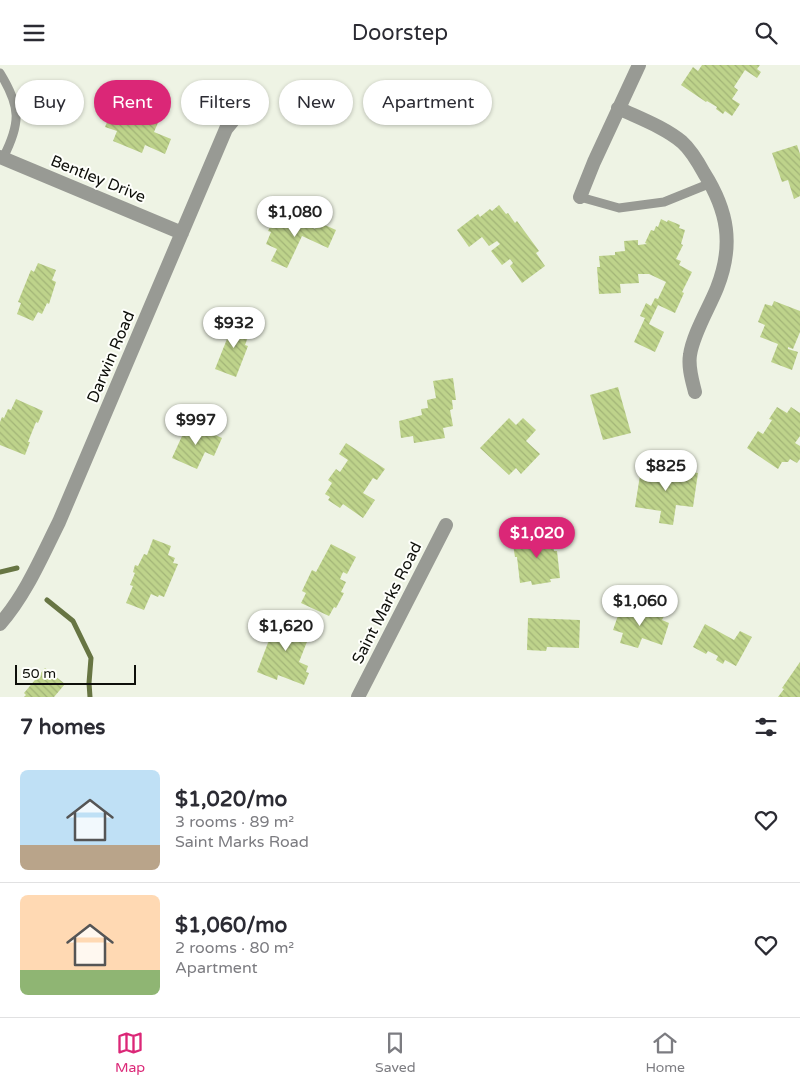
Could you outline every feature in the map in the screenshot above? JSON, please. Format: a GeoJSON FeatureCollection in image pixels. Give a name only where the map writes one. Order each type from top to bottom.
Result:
{"type":"FeatureCollection","features":[{"type":"Feature","properties":{"kind":"street"},"geometry":{"type":"LineString","coordinates":[[580,197],[639,65]]}},
{"type":"Feature","properties":{"kind":"street"},"geometry":{"type":"LineString","coordinates":[[618,109],[668,132],[682,143],[698,162],[715,190],[727,225],[726,258],[718,287],[701,322],[690,355],[691,377],[695,392]]}},
{"type":"Feature","properties":{"kind":"street","name":"Darwin Road"},"geometry":{"type":"LineString","coordinates":[[0,625],[18,602],[59,522],[229,125]]}},
{"type":"Feature","properties":{"kind":"street","name":"Bentley Drive"},"geometry":{"type":"LineString","coordinates":[[2,158],[182,233]]}},
{"type":"Feature","properties":{"kind":"street","name":"Saint Marks Road"},"geometry":{"type":"LineString","coordinates":[[364,695],[446,525]]}},
{"type":"Feature","properties":{"kind":"lane"},"geometry":{"type":"LineString","coordinates":[[0,73],[11,91],[17,112],[12,141],[2,158]]}},
{"type":"Feature","properties":{"kind":"lane"},"geometry":{"type":"LineString","coordinates":[[580,197],[619,208],[664,202],[710,183]]}},
{"type":"Feature","properties":{"kind":"building"},"geometry":{"type":"Polygon","coordinates":[[[702,65],[760,65],[757,69],[761,72],[757,78],[745,70],[734,87],[738,90],[732,99],[740,104],[732,116],[725,111],[723,114],[716,109],[717,107],[681,85],[693,67],[698,71],[702,65]]]}},
{"type":"Feature","properties":{"kind":"building"},"geometry":{"type":"Polygon","coordinates":[[[106,125],[157,125],[154,132],[171,139],[165,154],[145,145],[142,153],[113,141],[117,131],[105,127],[106,125]]]}},
{"type":"Feature","properties":{"kind":"building"},"geometry":{"type":"Polygon","coordinates":[[[797,145],[800,154],[800,196],[794,199],[788,180],[782,182],[772,153],[797,145]]]}},
{"type":"Feature","properties":{"kind":"building"},"geometry":{"type":"Polygon","coordinates":[[[499,205],[515,223],[517,221],[539,251],[536,253],[545,266],[522,283],[510,266],[513,263],[510,259],[502,265],[491,251],[500,244],[497,241],[489,246],[482,237],[469,247],[457,230],[478,214],[480,217],[499,205]]]}},
{"type":"Feature","properties":{"kind":"building"},"geometry":{"type":"Polygon","coordinates":[[[280,213],[315,229],[318,222],[336,230],[328,248],[302,236],[287,268],[271,261],[277,249],[266,244],[271,232],[268,231],[272,223],[275,224],[280,213]]]}},
{"type":"Feature","properties":{"kind":"building"},"geometry":{"type":"Polygon","coordinates":[[[661,219],[680,225],[679,228],[685,230],[681,244],[683,245],[676,259],[681,261],[679,265],[692,272],[682,292],[684,293],[675,313],[658,305],[649,324],[664,332],[655,352],[634,342],[645,318],[640,316],[646,303],[651,306],[655,298],[658,299],[666,282],[649,274],[638,274],[639,283],[620,284],[621,293],[599,294],[597,267],[600,267],[599,256],[615,255],[615,252],[625,251],[624,241],[638,240],[638,245],[647,244],[645,243],[651,230],[654,231],[656,226],[658,227],[661,219]]]}},
{"type":"Feature","properties":{"kind":"building"},"geometry":{"type":"Polygon","coordinates":[[[38,263],[56,270],[52,280],[56,282],[49,304],[47,303],[42,314],[38,312],[33,321],[17,314],[21,303],[18,302],[31,270],[34,272],[38,263]]]}},
{"type":"Feature","properties":{"kind":"building"},"geometry":{"type":"Polygon","coordinates":[[[774,301],[800,311],[800,332],[793,349],[788,347],[788,349],[798,352],[792,370],[771,362],[778,344],[760,337],[765,325],[758,322],[765,304],[772,306],[774,301]]]}},
{"type":"Feature","properties":{"kind":"building"},"geometry":{"type":"Polygon","coordinates":[[[235,319],[252,326],[245,345],[248,346],[236,377],[215,369],[235,319]]]}},
{"type":"Feature","properties":{"kind":"building"},"geometry":{"type":"Polygon","coordinates":[[[453,378],[456,400],[452,400],[453,409],[450,410],[453,426],[443,428],[445,438],[414,443],[413,436],[401,438],[399,421],[422,415],[421,409],[428,408],[427,400],[436,398],[433,381],[453,378]]]}},
{"type":"Feature","properties":{"kind":"building"},"geometry":{"type":"Polygon","coordinates":[[[618,387],[631,433],[603,440],[590,395],[618,387]]]}},
{"type":"Feature","properties":{"kind":"building"},"geometry":{"type":"Polygon","coordinates":[[[16,399],[43,411],[38,423],[36,422],[25,455],[0,445],[0,422],[8,409],[11,410],[16,399]]]}},
{"type":"Feature","properties":{"kind":"building"},"geometry":{"type":"Polygon","coordinates":[[[777,407],[787,413],[791,407],[800,413],[800,436],[795,443],[800,446],[800,459],[797,463],[790,459],[788,462],[782,462],[778,469],[747,448],[758,431],[763,434],[772,420],[769,419],[777,407]]]}},
{"type":"Feature","properties":{"kind":"building"},"geometry":{"type":"Polygon","coordinates":[[[509,418],[516,425],[523,418],[536,430],[526,441],[540,454],[521,474],[516,468],[509,475],[480,448],[509,418]]]}},
{"type":"Feature","properties":{"kind":"building"},"geometry":{"type":"Polygon","coordinates":[[[188,423],[222,438],[214,456],[205,452],[197,469],[172,458],[188,423]]]}},
{"type":"Feature","properties":{"kind":"building"},"geometry":{"type":"Polygon","coordinates":[[[346,443],[385,469],[377,480],[373,478],[363,493],[375,500],[363,518],[343,504],[340,508],[328,500],[330,497],[325,494],[332,483],[328,480],[336,469],[340,472],[348,460],[339,454],[346,443]]]}},
{"type":"Feature","properties":{"kind":"building"},"geometry":{"type":"Polygon","coordinates":[[[641,469],[678,474],[678,470],[698,473],[693,507],[676,505],[673,525],[659,523],[661,511],[635,507],[641,469]]]}},
{"type":"Feature","properties":{"kind":"building"},"geometry":{"type":"Polygon","coordinates":[[[552,533],[554,551],[557,551],[560,578],[550,579],[551,582],[532,585],[531,581],[520,583],[517,557],[515,557],[512,539],[528,537],[528,534],[552,533]]]}},
{"type":"Feature","properties":{"kind":"building"},"geometry":{"type":"Polygon","coordinates":[[[153,539],[171,546],[168,555],[175,558],[173,563],[178,564],[164,597],[151,594],[144,610],[126,603],[133,586],[130,585],[135,573],[133,572],[135,565],[138,566],[144,554],[147,555],[153,539]]]}},
{"type":"Feature","properties":{"kind":"building"},"geometry":{"type":"Polygon","coordinates":[[[331,544],[356,557],[347,574],[343,572],[340,579],[346,582],[341,592],[344,593],[329,616],[301,603],[306,593],[302,591],[312,570],[316,572],[331,544]]]}},
{"type":"Feature","properties":{"kind":"building"},"geometry":{"type":"Polygon","coordinates":[[[622,604],[633,608],[632,612],[644,616],[646,610],[664,616],[662,620],[669,623],[662,645],[642,638],[638,648],[620,643],[623,633],[613,630],[622,604]]]}},
{"type":"Feature","properties":{"kind":"building"},"geometry":{"type":"Polygon","coordinates":[[[278,616],[312,629],[299,662],[308,666],[306,672],[309,673],[304,685],[278,675],[277,680],[257,672],[278,616]]]}},
{"type":"Feature","properties":{"kind":"building"},"geometry":{"type":"Polygon","coordinates":[[[528,618],[580,620],[579,648],[547,647],[546,651],[527,650],[528,618]]]}},
{"type":"Feature","properties":{"kind":"building"},"geometry":{"type":"Polygon","coordinates":[[[705,624],[734,640],[740,631],[752,637],[736,666],[725,660],[723,664],[716,660],[718,656],[708,651],[706,654],[693,647],[705,624]]]}},
{"type":"Feature","properties":{"kind":"building"},"geometry":{"type":"Polygon","coordinates":[[[800,662],[800,697],[778,697],[784,689],[782,688],[800,662]]]}},
{"type":"Feature","properties":{"kind":"building"},"geometry":{"type":"Polygon","coordinates":[[[45,668],[65,684],[54,697],[24,697],[26,695],[24,693],[45,668]]]}},
{"type":"Feature","properties":{"kind":"waterway"},"geometry":{"type":"LineString","coordinates":[[0,572],[17,568]]}},
{"type":"Feature","properties":{"kind":"waterway"},"geometry":{"type":"LineString","coordinates":[[47,600],[73,621],[91,658],[90,697]]}}]}
